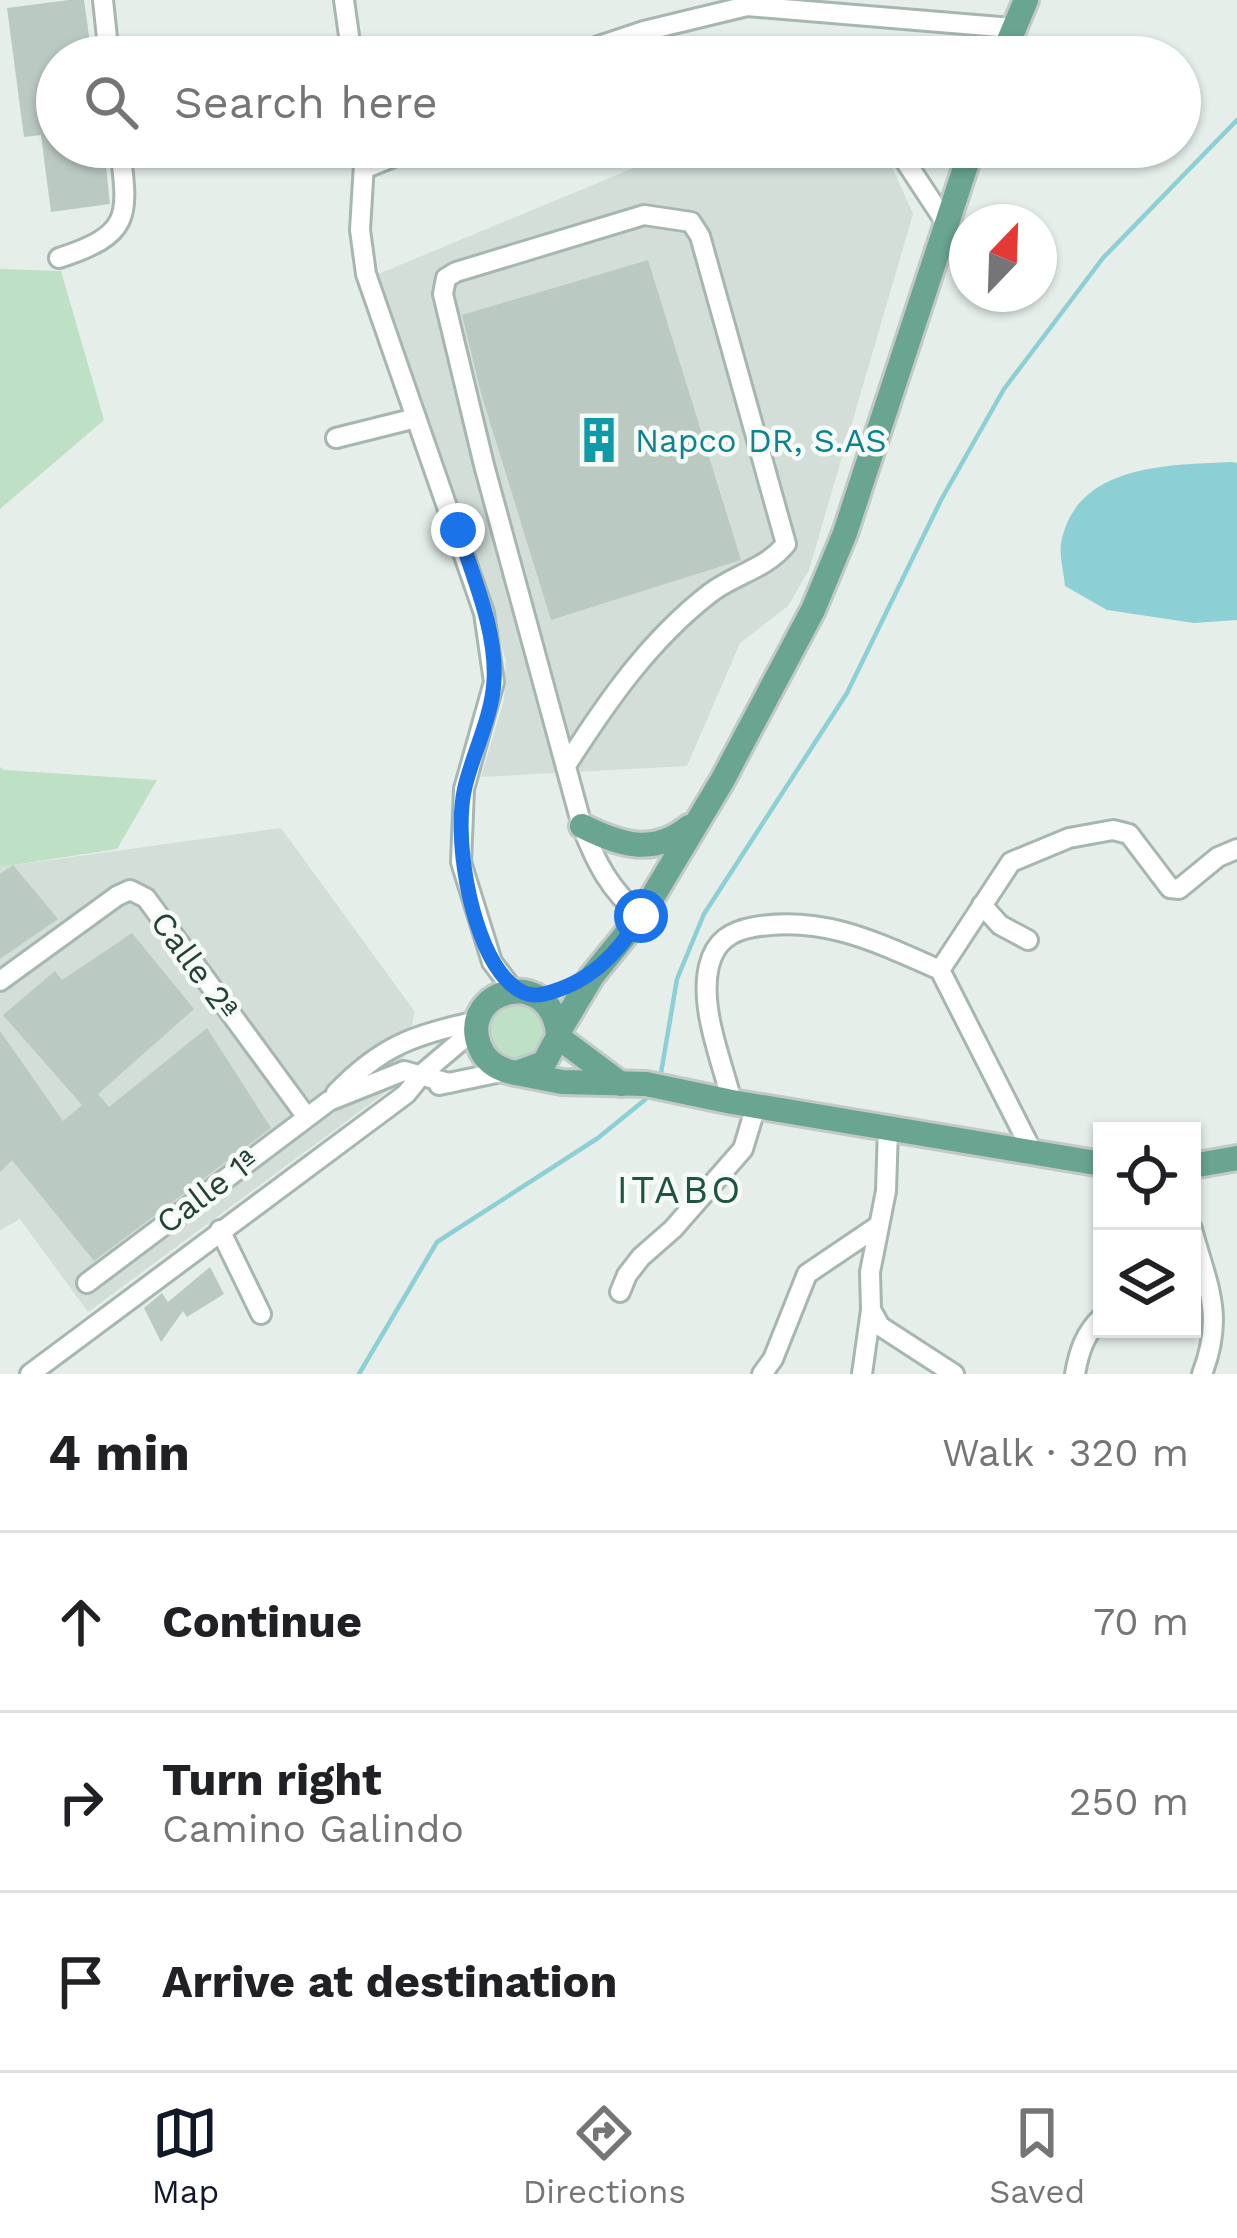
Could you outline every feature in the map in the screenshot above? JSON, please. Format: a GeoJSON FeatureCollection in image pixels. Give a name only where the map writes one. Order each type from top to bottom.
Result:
{"type":"FeatureCollection","features":[{"type":"Feature","properties":{"kind":"main road"},"geometry":{"type":"LineString","coordinates":[[1009,36],[1026,0]]}},
{"type":"Feature","properties":{"kind":"main road"},"geometry":{"type":"LineString","coordinates":[[511,1072],[544,1063],[592,976],[641,916],[722,781],[813,610],[845,533],[965,168]]}},
{"type":"Feature","properties":{"kind":"main road"},"geometry":{"type":"LineString","coordinates":[[582,826],[628,846],[672,841],[691,826]]}},
{"type":"Feature","properties":{"kind":"main road"},"geometry":{"type":"LineString","coordinates":[[592,976],[526,994],[498,995],[479,1019],[481,1050],[511,1072],[562,1082],[682,1090],[1093,1163]]}},
{"type":"Feature","properties":{"kind":"main road"},"geometry":{"type":"LineString","coordinates":[[526,994],[556,1017],[558,1034],[633,1084]]}},
{"type":"Feature","properties":{"kind":"main road"},"geometry":{"type":"LineString","coordinates":[[1201,1164],[1237,1158]]}},
{"type":"Feature","properties":{"kind":"street"},"geometry":{"type":"LineString","coordinates":[[103,0],[107,36]]}},
{"type":"Feature","properties":{"kind":"street"},"geometry":{"type":"LineString","coordinates":[[344,0],[349,36]]}},
{"type":"Feature","properties":{"kind":"street"},"geometry":{"type":"LineString","coordinates":[[629,36],[747,6],[1012,28]]}},
{"type":"Feature","properties":{"kind":"street"},"geometry":{"type":"LineString","coordinates":[[59,258],[95,246],[115,228],[127,206],[122,168]]}},
{"type":"Feature","properties":{"kind":"street"},"geometry":{"type":"LineString","coordinates":[[366,168],[360,230],[366,274],[478,592],[492,659],[494,682],[464,789],[461,862],[492,962],[526,994]]}},
{"type":"Feature","properties":{"kind":"street"},"geometry":{"type":"LineString","coordinates":[[910,168],[946,223]]}},
{"type":"Feature","properties":{"kind":"street"},"geometry":{"type":"LineString","coordinates":[[567,764],[589,725],[649,647],[716,589],[772,562],[786,544],[700,236],[691,222],[670,217],[644,215],[575,234],[446,278],[442,294],[582,826],[615,894],[641,916]]}},
{"type":"Feature","properties":{"kind":"street"},"geometry":{"type":"LineString","coordinates":[[335,438],[416,418]]}},
{"type":"Feature","properties":{"kind":"street"},"geometry":{"type":"LineString","coordinates":[[940,970],[1011,862],[1069,838],[1113,830],[1129,834],[1170,888],[1179,889],[1218,857],[1237,849]]}},
{"type":"Feature","properties":{"kind":"street","name":"Calle 2ª"},"geometry":{"type":"LineString","coordinates":[[0,981],[130,890],[146,898],[306,1116]]}},
{"type":"Feature","properties":{"kind":"street"},"geometry":{"type":"LineString","coordinates":[[982,905],[1000,925],[1028,940]]}},
{"type":"Feature","properties":{"kind":"street"},"geometry":{"type":"LineString","coordinates":[[620,1292],[641,1257],[673,1229],[742,1149],[744,1104],[706,990],[717,945],[733,931],[811,922],[940,970],[1033,1153]]}},
{"type":"Feature","properties":{"kind":"street"},"geometry":{"type":"LineString","coordinates":[[30,1374],[406,1094],[479,1019],[492,962]]}},
{"type":"Feature","properties":{"kind":"street","name":"Calle 1ª"},"geometry":{"type":"LineString","coordinates":[[329,1101],[356,1072],[394,1044],[479,1019]]}},
{"type":"Feature","properties":{"kind":"street"},"geometry":{"type":"LineString","coordinates":[[406,1094],[511,1072]]}},
{"type":"Feature","properties":{"kind":"street"},"geometry":{"type":"LineString","coordinates":[[423,1073],[449,1083]]}},
{"type":"Feature","properties":{"kind":"street","name":"Calle 1ª"},"geometry":{"type":"LineString","coordinates":[[87,1283],[329,1101],[390,1075],[423,1073]]}},
{"type":"Feature","properties":{"kind":"street"},"geometry":{"type":"LineString","coordinates":[[862,1374],[871,1310],[870,1272],[886,1191],[888,1128]]}},
{"type":"Feature","properties":{"kind":"street"},"geometry":{"type":"LineString","coordinates":[[761,1374],[773,1359],[807,1274],[878,1226]]}},
{"type":"Feature","properties":{"kind":"street"},"geometry":{"type":"LineString","coordinates":[[1192,1230],[1214,1298],[1213,1334],[1202,1374]]}},
{"type":"Feature","properties":{"kind":"street"},"geometry":{"type":"LineString","coordinates":[[220,1231],[261,1314]]}},
{"type":"Feature","properties":{"kind":"street"},"geometry":{"type":"LineString","coordinates":[[871,1310],[880,1325],[954,1374]]}},
{"type":"Feature","properties":{"kind":"street"},"geometry":{"type":"LineString","coordinates":[[1075,1374],[1079,1350],[1093,1325]]}},
{"type":"Feature","properties":{"kind":"shaded area"},"geometry":{"type":"Polygon","coordinates":[[[633,168],[893,169],[913,214],[809,570],[788,606],[740,643],[687,766],[481,777],[504,700],[506,660],[376,275],[633,168]]]}},
{"type":"Feature","properties":{"kind":"shaded area"},"geometry":{"type":"Polygon","coordinates":[[[281,828],[415,1012],[397,1084],[88,1312],[20,1219],[0,1230],[0,867],[281,828]]]}},
{"type":"Feature","properties":{"kind":"green space"},"geometry":{"type":"Polygon","coordinates":[[[0,269],[61,271],[104,420],[0,509],[0,269]]]}},
{"type":"Feature","properties":{"kind":"green space"},"geometry":{"type":"Polygon","coordinates":[[[0,767],[157,780],[117,849],[0,867],[0,767]]]}},
{"type":"Feature","properties":{"kind":"green space"},"geometry":{"type":"Polygon","coordinates":[[[516,995],[551,1021],[534,1064],[497,1062],[482,1021],[516,995]]]}},
{"type":"Feature","properties":{"kind":"water"},"geometry":{"type":"Polygon","coordinates":[[[1237,463],[1237,620],[1194,623],[1107,610],[1065,586],[1062,539],[1072,514],[1087,496],[1130,473],[1237,463]]]}},
{"type":"Feature","properties":{"kind":"building"},"geometry":{"type":"Polygon","coordinates":[[[84,0],[89,36],[36,36],[36,136],[24,137],[7,8],[84,0]]]}},
{"type":"Feature","properties":{"kind":"building"},"geometry":{"type":"Polygon","coordinates":[[[45,168],[106,168],[110,204],[51,212],[45,168]]]}},
{"type":"Feature","properties":{"kind":"building","name":"Napco DR, S.AS"},"geometry":{"type":"Polygon","coordinates":[[[648,260],[741,560],[551,620],[481,393],[462,315],[648,260]]]}},
{"type":"Feature","properties":{"kind":"building"},"geometry":{"type":"Polygon","coordinates":[[[13,865],[58,919],[0,959],[0,874],[13,865]]]}},
{"type":"Feature","properties":{"kind":"building"},"geometry":{"type":"Polygon","coordinates":[[[132,933],[194,1009],[98,1094],[109,1107],[207,1028],[271,1128],[94,1261],[12,1160],[0,1172],[0,1031],[63,1121],[82,1105],[3,1015],[55,971],[62,980],[132,933]]]}},
{"type":"Feature","properties":{"kind":"building"},"geometry":{"type":"Polygon","coordinates":[[[210,1267],[224,1294],[187,1317],[183,1311],[161,1342],[144,1308],[162,1293],[168,1302],[210,1267]]]}},
{"type":"Feature","properties":{"kind":"waterway"},"geometry":{"type":"LineString","coordinates":[[1201,157],[1237,120]]}},
{"type":"Feature","properties":{"kind":"waterway"},"geometry":{"type":"LineString","coordinates":[[660,1079],[677,979],[704,914],[847,693],[941,500],[1004,389],[1103,258],[1190,168]]}},
{"type":"Feature","properties":{"kind":"waterway"},"geometry":{"type":"LineString","coordinates":[[359,1374],[437,1242],[598,1138],[652,1094]]}},
{"type":"Feature","properties":{"kind":"place","name":"Napco DR, S.AS"},"geometry":{"type":"Point","coordinates":[599,440]}},
{"type":"Feature","properties":{"kind":"district","name":"ITABO"},"geometry":{"type":"Point","coordinates":[680,1189]}},
{"type":"Feature","properties":{"kind":"route"},"geometry":{"type":"LineString","coordinates":[[458,530],[484,613],[494,682],[464,789],[459,836],[461,862],[492,962],[514,991],[538,997],[592,976],[641,916]]}}]}
